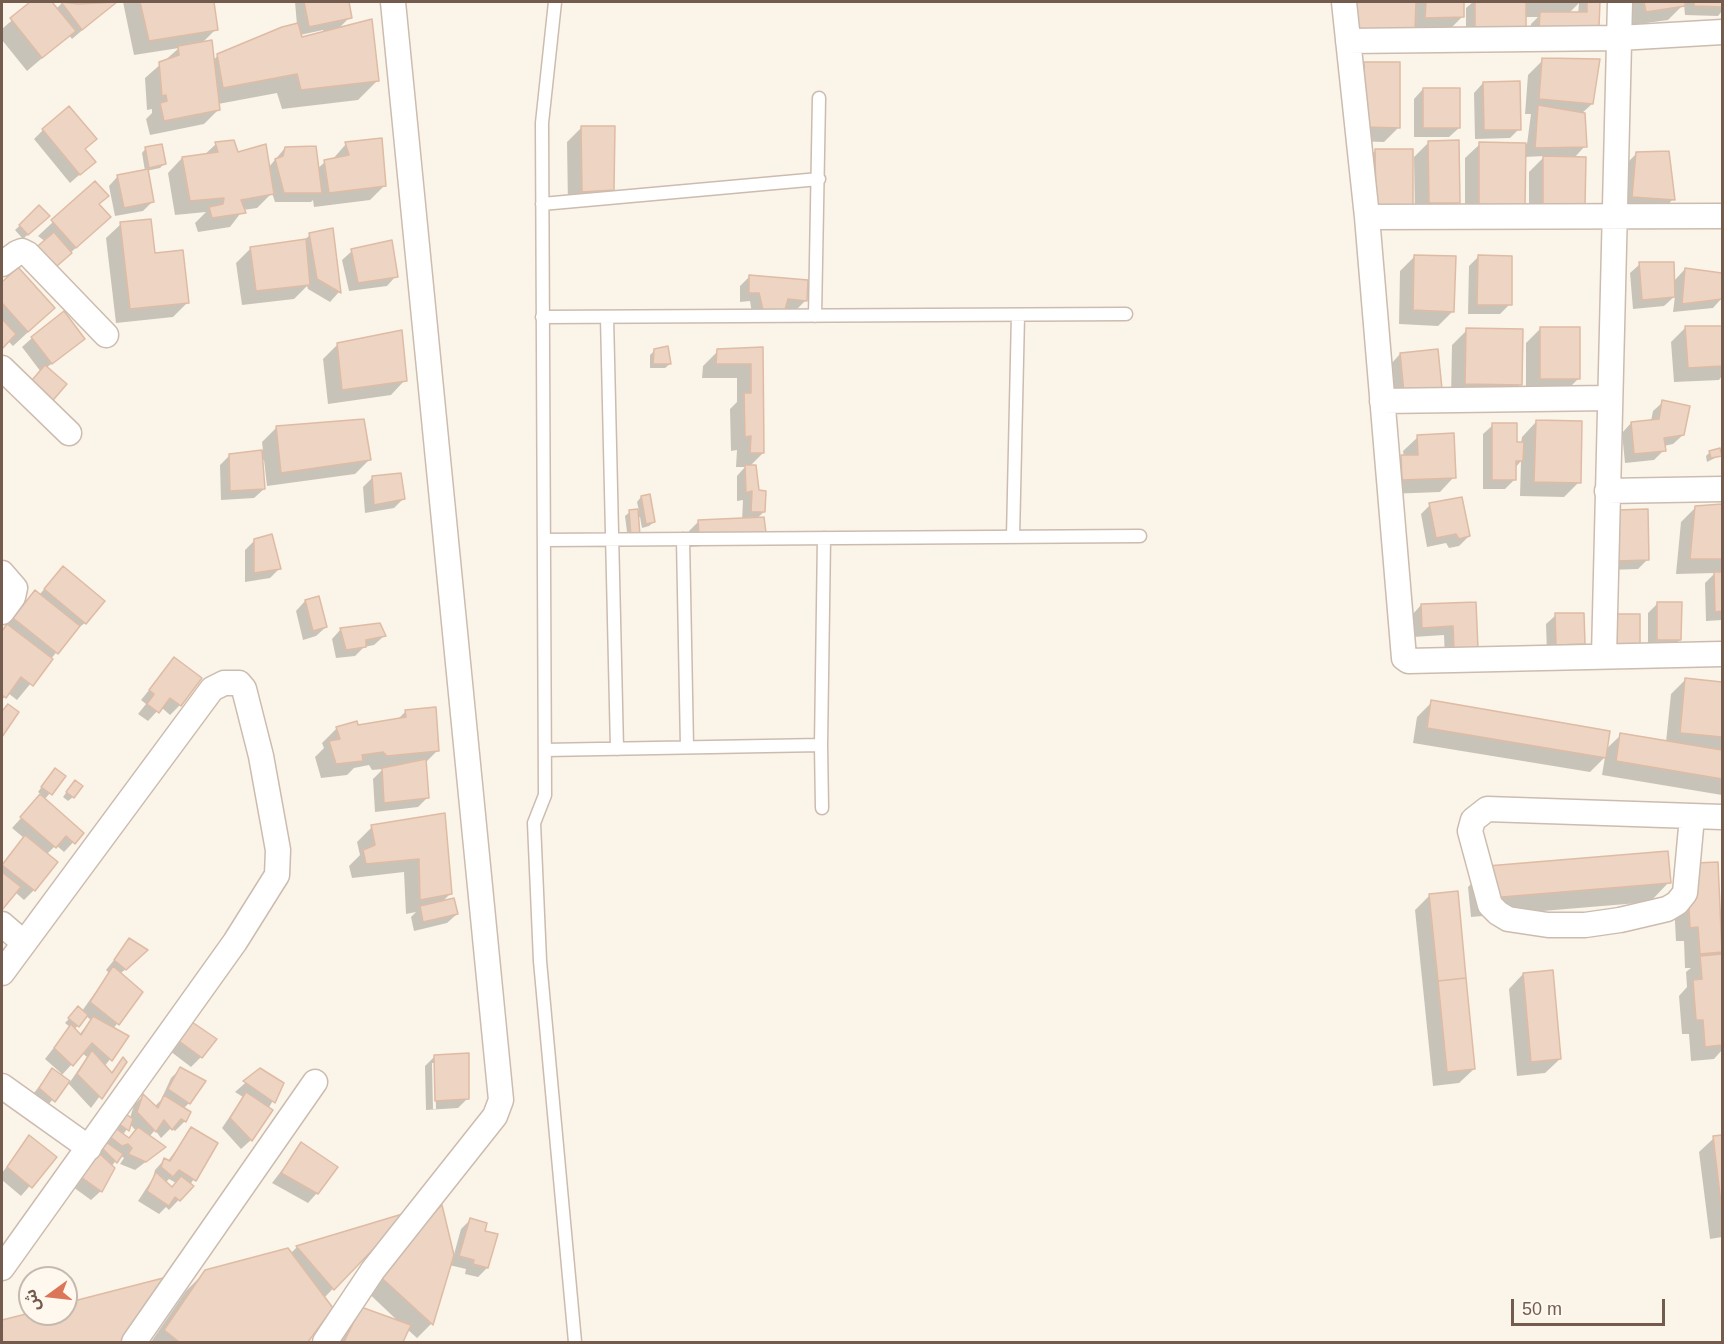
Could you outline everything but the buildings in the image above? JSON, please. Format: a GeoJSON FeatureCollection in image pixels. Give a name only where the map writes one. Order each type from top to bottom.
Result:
{"type":"FeatureCollection","features":[{"type":"Feature","properties":{"kind":"street"},"geometry":{"type":"LineString","coordinates":[[325,1342],[373,1270],[495,1116],[501,1100],[393,2]]}},
{"type":"Feature","properties":{"kind":"street"},"geometry":{"type":"LineString","coordinates":[[1344,2],[1366,217],[1404,658],[1408,661],[1722,654]]}},
{"type":"Feature","properties":{"kind":"street"},"geometry":{"type":"LineString","coordinates":[[1604,656],[1620,2]]}},
{"type":"Feature","properties":{"kind":"street"},"geometry":{"type":"LineString","coordinates":[[1348,41],[1619,38],[1722,32]]}},
{"type":"Feature","properties":{"kind":"street"},"geometry":{"type":"LineString","coordinates":[[1366,217],[1722,216]]}},
{"type":"Feature","properties":{"kind":"street"},"geometry":{"type":"LineString","coordinates":[[2,264],[16,253],[22,251],[28,254],[106,335]]}},
{"type":"Feature","properties":{"kind":"street"},"geometry":{"type":"LineString","coordinates":[[2,368],[69,433]]}},
{"type":"Feature","properties":{"kind":"street"},"geometry":{"type":"LineString","coordinates":[[1382,401],[1610,398]]}},
{"type":"Feature","properties":{"kind":"street"},"geometry":{"type":"LineString","coordinates":[[1607,491],[1722,489]]}},
{"type":"Feature","properties":{"kind":"street"},"geometry":{"type":"LineString","coordinates":[[2,573],[15,588],[2,612]]}},
{"type":"Feature","properties":{"kind":"street"},"geometry":{"type":"LineString","coordinates":[[2,972],[212,689],[224,683],[239,683],[244,689],[261,756],[278,850],[277,875],[235,942],[2,1268]]}},
{"type":"Feature","properties":{"kind":"street"},"geometry":{"type":"LineString","coordinates":[[1692,817],[1685,893],[1677,903],[1667,909],[1586,925],[1548,926],[1508,919],[1498,913],[1490,905],[1470,831],[1473,820],[1487,809],[1722,817]]}},
{"type":"Feature","properties":{"kind":"street"},"geometry":{"type":"LineString","coordinates":[[2,924],[24,943]]}},
{"type":"Feature","properties":{"kind":"street"},"geometry":{"type":"LineString","coordinates":[[134,1342],[315,1082]]}},
{"type":"Feature","properties":{"kind":"street"},"geometry":{"type":"LineString","coordinates":[[2,1086],[89,1148]]}},
{"type":"Feature","properties":{"kind":"lane"},"geometry":{"type":"LineString","coordinates":[[555,2],[542,123],[545,795],[534,823],[540,961],[575,1342]]}},
{"type":"Feature","properties":{"kind":"lane"},"geometry":{"type":"LineString","coordinates":[[815,316],[819,98]]}},
{"type":"Feature","properties":{"kind":"lane"},"geometry":{"type":"LineString","coordinates":[[542,204],[819,179]]}},
{"type":"Feature","properties":{"kind":"lane"},"geometry":{"type":"LineString","coordinates":[[542,317],[1126,314]]}},
{"type":"Feature","properties":{"kind":"lane"},"geometry":{"type":"LineString","coordinates":[[1013,537],[1018,315]]}},
{"type":"Feature","properties":{"kind":"lane"},"geometry":{"type":"LineString","coordinates":[[607,317],[617,749]]}},
{"type":"Feature","properties":{"kind":"lane"},"geometry":{"type":"LineString","coordinates":[[544,540],[1140,536]]}},
{"type":"Feature","properties":{"kind":"lane"},"geometry":{"type":"LineString","coordinates":[[822,808],[824,538]]}},
{"type":"Feature","properties":{"kind":"lane"},"geometry":{"type":"LineString","coordinates":[[683,539],[687,747]]}},
{"type":"Feature","properties":{"kind":"lane"},"geometry":{"type":"LineString","coordinates":[[545,750],[821,745]]}}]}
